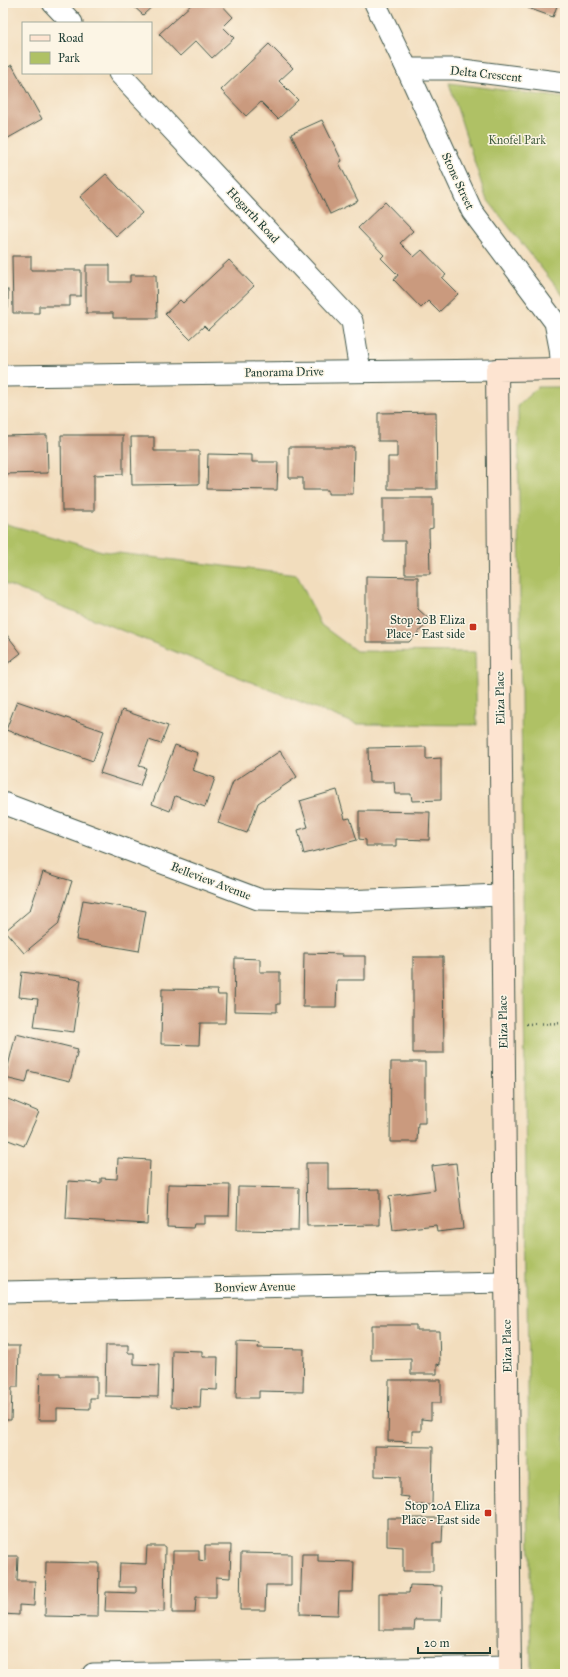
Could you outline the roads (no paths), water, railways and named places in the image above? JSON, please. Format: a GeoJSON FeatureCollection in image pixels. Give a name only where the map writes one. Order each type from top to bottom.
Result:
{"type":"FeatureCollection","features":[{"type":"Feature","properties":{"kind":"street"},"geometry":{"type":"LineString","coordinates":[[53,3],[71,22]]}},
{"type":"Feature","properties":{"kind":"street","name":"Stone Street"},"geometry":{"type":"LineString","coordinates":[[375,3],[472,211],[555,322],[563,369]]}},
{"type":"Feature","properties":{"kind":"street","name":"Delta Crescent"},"geometry":{"type":"LineString","coordinates":[[407,70],[455,69],[565,83]]}},
{"type":"Feature","properties":{"kind":"street","name":"Hogarth Road"},"geometry":{"type":"LineString","coordinates":[[120,74],[352,321],[360,371]]}},
{"type":"Feature","properties":{"kind":"street","name":"Panorama Drive"},"geometry":{"type":"LineString","coordinates":[[3,376],[563,369]]}},
{"type":"Feature","properties":{"kind":"street","name":"Eliza Place"},"geometry":{"type":"LineString","coordinates":[[497,370],[510,1671]]}},
{"type":"Feature","properties":{"kind":"street","name":"Belleview Avenue"},"geometry":{"type":"LineString","coordinates":[[3,803],[258,899],[343,901],[502,894]]}},
{"type":"Feature","properties":{"kind":"street","name":"Bonview Avenue"},"geometry":{"type":"LineString","coordinates":[[3,1292],[506,1282]]}},
{"type":"Feature","properties":{"kind":"street"},"geometry":{"type":"LineString","coordinates":[[93,1674],[510,1671]]}},
{"type":"Feature","properties":{"kind":"place","name":"Stop 20B Eliza Place - East side"},"geometry":{"type":"Point","coordinates":[473,627]}},
{"type":"Feature","properties":{"kind":"place","name":"Stop 20A Eliza Place - East side"},"geometry":{"type":"Point","coordinates":[488,1513]}},
{"type":"Feature","properties":{"kind":"park label","name":"Knofel Park"},"geometry":{"type":"Point","coordinates":[517,140]}}]}
